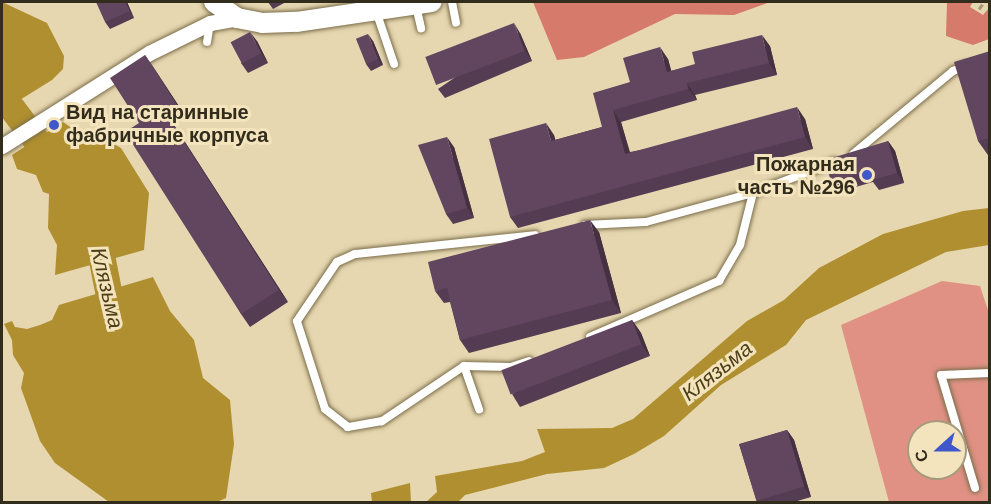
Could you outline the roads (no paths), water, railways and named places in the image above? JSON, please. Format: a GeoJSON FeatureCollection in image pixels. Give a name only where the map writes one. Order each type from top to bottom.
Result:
{"type":"FeatureCollection","features":[{"type":"Feature","properties":{"kind":"street"},"geometry":{"type":"LineString","coordinates":[[214,2],[237,18]]}},
{"type":"Feature","properties":{"kind":"street"},"geometry":{"type":"LineString","coordinates":[[2,146],[66,105],[97,91],[149,53],[210,23],[237,18],[262,23],[297,22],[388,6],[424,3]]}},
{"type":"Feature","properties":{"kind":"lane"},"geometry":{"type":"LineString","coordinates":[[452,2],[456,23]]}},
{"type":"Feature","properties":{"kind":"lane"},"geometry":{"type":"LineString","coordinates":[[421,28],[424,3]]}},
{"type":"Feature","properties":{"kind":"lane"},"geometry":{"type":"LineString","coordinates":[[388,6],[394,64]]}},
{"type":"Feature","properties":{"kind":"lane"},"geometry":{"type":"LineString","coordinates":[[207,42],[210,23]]}},
{"type":"Feature","properties":{"kind":"lane"},"geometry":{"type":"LineString","coordinates":[[570,228],[646,222],[753,193],[851,156],[954,71],[972,64]]}},
{"type":"Feature","properties":{"kind":"lane"},"geometry":{"type":"LineString","coordinates":[[583,340],[719,281],[740,245],[753,193]]}},
{"type":"Feature","properties":{"kind":"lane"},"geometry":{"type":"LineString","coordinates":[[542,356],[510,367],[464,366],[381,421],[348,427],[325,409],[297,321],[338,262],[356,254],[548,232]]}},
{"type":"Feature","properties":{"kind":"lane"},"geometry":{"type":"LineString","coordinates":[[464,366],[479,409]]}},
{"type":"Feature","properties":{"kind":"lane"},"geometry":{"type":"LineString","coordinates":[[975,488],[941,375],[990,373]]}},
{"type":"Feature","properties":{"kind":"water"},"geometry":{"type":"Polygon","coordinates":[[[2,2],[47,23],[64,56],[63,69],[52,80],[2,111],[2,2]]]}},
{"type":"Feature","properties":{"kind":"water"},"geometry":{"type":"Polygon","coordinates":[[[63,122],[89,140],[96,134],[121,148],[149,193],[144,250],[55,275],[57,245],[48,228],[49,194],[43,192],[36,175],[17,169],[12,155],[63,122]]]}},
{"type":"Feature","properties":{"kind":"water"},"geometry":{"type":"Polygon","coordinates":[[[989,208],[989,245],[946,252],[806,320],[786,345],[721,385],[664,436],[634,454],[604,468],[547,474],[465,495],[458,502],[426,502],[437,492],[435,476],[522,461],[545,452],[537,429],[612,428],[633,419],[747,321],[784,300],[819,268],[883,234],[963,211],[989,208]]]}},
{"type":"Feature","properties":{"kind":"water"},"geometry":{"type":"Polygon","coordinates":[[[153,277],[170,311],[194,340],[203,378],[230,400],[234,444],[226,498],[217,502],[109,502],[55,463],[40,441],[21,388],[24,373],[13,355],[12,340],[4,324],[12,321],[15,327],[27,329],[40,325],[52,320],[59,305],[153,277]]]}},
{"type":"Feature","properties":{"kind":"water"},"geometry":{"type":"Polygon","coordinates":[[[410,483],[411,502],[372,502],[371,493],[410,483]]]}},
{"type":"Feature","properties":{"kind":"waterway","name":"Клязьма"},"geometry":{"type":"LineString","coordinates":[[2,95],[57,168]]}},
{"type":"Feature","properties":{"kind":"waterway","name":"Клязьма"},"geometry":{"type":"LineString","coordinates":[[90,227],[100,250],[115,326]]}},
{"type":"Feature","properties":{"kind":"place","name":"Вид на старинные фабричные корпуса"},"geometry":{"type":"Point","coordinates":[54,125]}},
{"type":"Feature","properties":{"kind":"place","name":"Пожарная часть №296"},"geometry":{"type":"Point","coordinates":[867,175]}}]}
